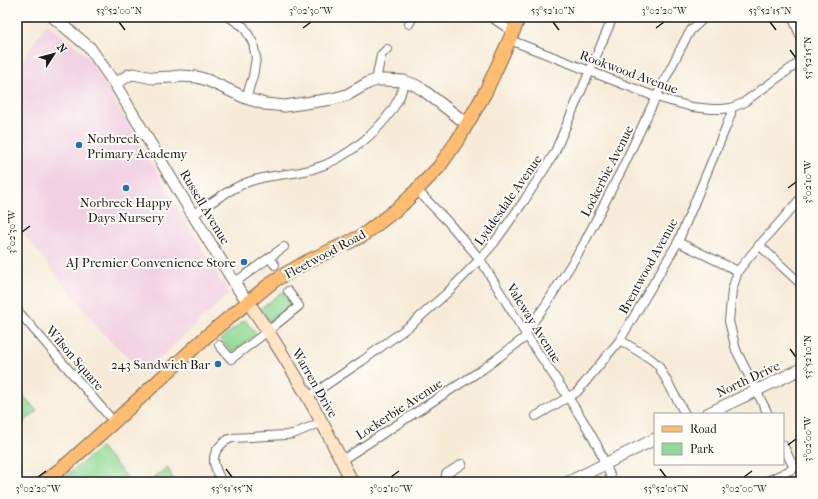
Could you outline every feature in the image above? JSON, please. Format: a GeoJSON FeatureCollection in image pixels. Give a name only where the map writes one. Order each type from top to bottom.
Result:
{"type":"FeatureCollection","features":[{"type":"Feature","properties":{"kind":"main road","name":"Fleetwood Road"},"geometry":{"type":"LineString","coordinates":[[44,482],[67,464],[114,422],[209,334],[275,280],[308,261],[362,236],[402,205],[439,167],[459,138],[486,91],[519,17]]}},
{"type":"Feature","properties":{"kind":"main road","name":"Warren Drive"},"geometry":{"type":"LineString","coordinates":[[248,302],[289,363],[322,422],[352,482]]}},
{"type":"Feature","properties":{"kind":"street","name":"Russell Avenue"},"geometry":{"type":"LineString","coordinates":[[53,17],[90,48],[115,84],[234,283],[248,302]]}},
{"type":"Feature","properties":{"kind":"street"},"geometry":{"type":"LineString","coordinates":[[229,17],[244,27],[253,43],[256,58],[253,76],[246,98]]}},
{"type":"Feature","properties":{"kind":"street","name":"Rookwood Avenue"},"geometry":{"type":"LineString","coordinates":[[491,17],[511,36],[590,72],[656,97],[698,108],[722,109],[731,108],[744,103],[801,61]]}},
{"type":"Feature","properties":{"kind":"street","name":"Lyddesdale Avenue"},"geometry":{"type":"LineString","coordinates":[[308,397],[362,361],[412,324],[448,292],[494,243],[524,201],[554,154],[613,17]]}},
{"type":"Feature","properties":{"kind":"street","name":"Lockerbie Avenue"},"geometry":{"type":"LineString","coordinates":[[342,460],[483,369],[526,335],[582,247],[685,40],[691,30],[705,17]]}},
{"type":"Feature","properties":{"kind":"street"},"geometry":{"type":"LineString","coordinates":[[794,17],[801,34]]}},
{"type":"Feature","properties":{"kind":"street"},"geometry":{"type":"LineString","coordinates":[[376,80],[381,55],[387,49]]}},
{"type":"Feature","properties":{"kind":"street"},"geometry":{"type":"LineString","coordinates":[[115,84],[133,74],[153,78],[171,78],[180,76],[197,77],[246,98],[265,104],[285,106],[332,99],[347,95],[376,80],[404,81],[423,90],[467,124]]}},
{"type":"Feature","properties":{"kind":"street"},"geometry":{"type":"LineString","coordinates":[[193,215],[238,186],[329,163],[361,144],[376,130],[390,113],[400,96],[404,81]]}},
{"type":"Feature","properties":{"kind":"street","name":"Brentwood Avenue"},"geometry":{"type":"LineString","coordinates":[[536,416],[577,392],[620,340],[678,242],[726,127],[731,114],[731,108]]}},
{"type":"Feature","properties":{"kind":"street","name":"Valeway Avenue"},"geometry":{"type":"LineString","coordinates":[[417,190],[447,221],[480,259],[526,335],[585,424],[597,445],[613,482]]}},
{"type":"Feature","properties":{"kind":"street"},"geometry":{"type":"LineString","coordinates":[[768,413],[736,350],[729,321],[732,290],[738,271],[801,198]]}},
{"type":"Feature","properties":{"kind":"street"},"geometry":{"type":"LineString","coordinates":[[678,242],[738,271]]}},
{"type":"Feature","properties":{"kind":"street"},"geometry":{"type":"LineString","coordinates":[[759,245],[801,284]]}},
{"type":"Feature","properties":{"kind":"street","name":"Fleetwood Road"},"geometry":{"type":"LineString","coordinates":[[234,283],[284,247]]}},
{"type":"Feature","properties":{"kind":"street"},"geometry":{"type":"LineString","coordinates":[[269,258],[274,265]]}},
{"type":"Feature","properties":{"kind":"street"},"geometry":{"type":"LineString","coordinates":[[219,345],[231,359],[268,331],[299,306],[288,291]]}},
{"type":"Feature","properties":{"kind":"street","name":"Wilson Square"},"geometry":{"type":"LineString","coordinates":[[17,310],[114,422]]}},
{"type":"Feature","properties":{"kind":"street"},"geometry":{"type":"LineString","coordinates":[[620,340],[658,365],[684,413]]}},
{"type":"Feature","properties":{"kind":"street","name":"North Drive"},"geometry":{"type":"LineString","coordinates":[[709,413],[801,369]]}},
{"type":"Feature","properties":{"kind":"street"},"geometry":{"type":"LineString","coordinates":[[222,482],[216,470],[214,455],[224,441],[232,438],[293,434],[322,422]]}},
{"type":"Feature","properties":{"kind":"street"},"geometry":{"type":"LineString","coordinates":[[569,482],[654,440]]}},
{"type":"Feature","properties":{"kind":"street"},"geometry":{"type":"LineString","coordinates":[[765,482],[798,466],[784,446]]}},
{"type":"Feature","properties":{"kind":"street"},"geometry":{"type":"LineString","coordinates":[[446,482],[448,472],[462,464]]}},
{"type":"Feature","properties":{"kind":"shaded area","name":"Norbreck Primary Academy"},"geometry":{"type":"Polygon","coordinates":[[[47,24],[86,55],[92,63],[229,294],[145,372],[103,334],[17,225],[17,65],[18,66],[47,24]]]}},
{"type":"Feature","properties":{"kind":"green space"},"geometry":{"type":"Polygon","coordinates":[[[284,291],[292,302],[290,307],[270,322],[260,309],[284,291]]]}},
{"type":"Feature","properties":{"kind":"green space"},"geometry":{"type":"Polygon","coordinates":[[[245,320],[256,334],[232,351],[220,340],[245,320]]]}},
{"type":"Feature","properties":{"kind":"green space"},"geometry":{"type":"Polygon","coordinates":[[[17,389],[37,411],[17,427],[17,389]]]}},
{"type":"Feature","properties":{"kind":"green space"},"geometry":{"type":"Polygon","coordinates":[[[101,447],[131,482],[59,482],[101,447]]]}},
{"type":"Feature","properties":{"kind":"green space"},"geometry":{"type":"Polygon","coordinates":[[[167,467],[175,482],[149,482],[167,467]]]}},
{"type":"Feature","properties":{"kind":"place","name":"Norbreck Primary Academy"},"geometry":{"type":"Point","coordinates":[79,145]}},
{"type":"Feature","properties":{"kind":"place","name":"Norbreck Happy Days Nursery"},"geometry":{"type":"Point","coordinates":[126,188]}},
{"type":"Feature","properties":{"kind":"place","name":"AJ Premier Convenience Store"},"geometry":{"type":"Point","coordinates":[244,262]}},
{"type":"Feature","properties":{"kind":"place","name":"243 Sandwich Bar"},"geometry":{"type":"Point","coordinates":[218,364]}}]}
